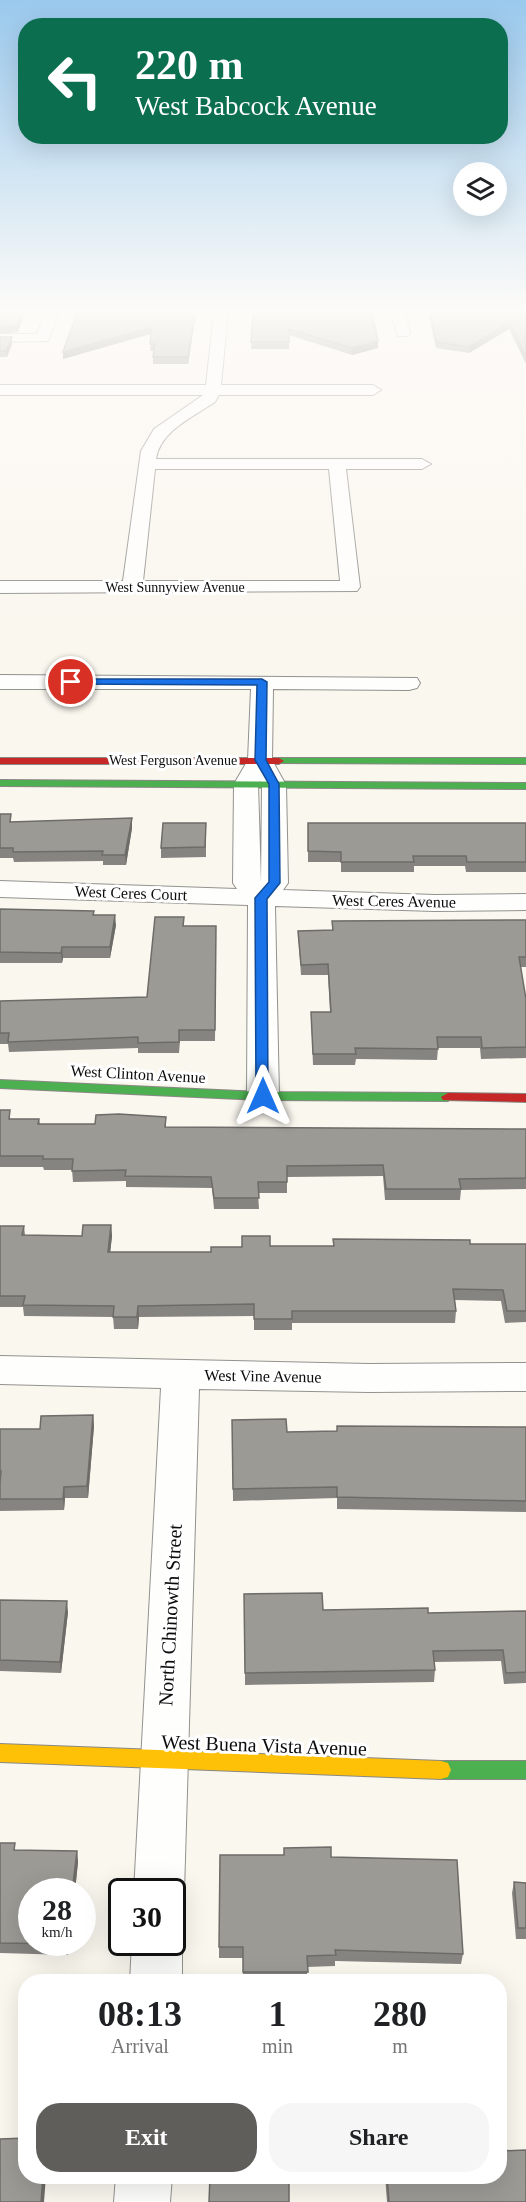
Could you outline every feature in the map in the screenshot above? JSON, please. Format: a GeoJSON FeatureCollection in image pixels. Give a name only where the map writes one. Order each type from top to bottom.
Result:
{"type":"FeatureCollection","features":[{"type":"Feature","properties":{"kind":"street"},"geometry":{"type":"LineString","coordinates":[[132,587],[147,465],[153,441],[160,432],[186,416]]}},
{"type":"Feature","properties":{"kind":"street","name":"West Sunnyview Avenue"},"geometry":{"type":"LineString","coordinates":[[0,587],[350,587],[337,464]]}},
{"type":"Feature","properties":{"kind":"street"},"geometry":{"type":"LineString","coordinates":[[147,465],[422,464]]}},
{"type":"Feature","properties":{"kind":"street"},"geometry":{"type":"LineString","coordinates":[[0,682],[409,682]]}},
{"type":"Feature","properties":{"kind":"street"},"geometry":{"type":"LineString","coordinates":[[262,682],[261,760],[274,784],[274,883],[261,898],[263,1096]]}},
{"type":"Feature","properties":{"kind":"street"},"geometry":{"type":"LineString","coordinates":[[261,760],[246,784],[246,883],[261,898]]}},
{"type":"Feature","properties":{"kind":"street","name":"West Ferguson Avenue"},"geometry":{"type":"LineString","coordinates":[[0,761],[526,761]]}},
{"type":"Feature","properties":{"kind":"street","name":"West Ferguson Avenue"},"geometry":{"type":"LineString","coordinates":[[0,783],[526,786]]}},
{"type":"Feature","properties":{"kind":"street","name":"West Ceres Court"},"geometry":{"type":"LineString","coordinates":[[0,889],[261,898]]}},
{"type":"Feature","properties":{"kind":"street","name":"West Ceres Avenue"},"geometry":{"type":"LineString","coordinates":[[261,898],[435,903],[526,902]]}},
{"type":"Feature","properties":{"kind":"street","name":"West Clinton Avenue"},"geometry":{"type":"LineString","coordinates":[[0,1084],[263,1096],[526,1098]]}},
{"type":"Feature","properties":{"kind":"street","name":"West Vine Avenue"},"geometry":{"type":"LineString","coordinates":[[0,1370],[181,1375],[526,1377]]}},
{"type":"Feature","properties":{"kind":"street","name":"North Chinowth Street"},"geometry":{"type":"LineString","coordinates":[[159,1878],[181,1375]]}},
{"type":"Feature","properties":{"kind":"street","name":"West Buena Vista Avenue"},"geometry":{"type":"LineString","coordinates":[[0,1753],[163,1761],[445,1770],[526,1770]]}},
{"type":"Feature","properties":{"kind":"street"},"geometry":{"type":"LineString","coordinates":[[156,1974],[157,1956]]}},
{"type":"Feature","properties":{"kind":"street"},"geometry":{"type":"LineString","coordinates":[[142,2202],[143,2184]]}},
{"type":"Feature","properties":{"kind":"building"},"geometry":{"type":"Polygon","coordinates":[[[0,814],[11,814],[10,822],[132,818],[125,855],[102,855],[103,851],[13,852],[13,848],[0,848],[0,814]]]}},
{"type":"Feature","properties":{"kind":"building"},"geometry":{"type":"Polygon","coordinates":[[[163,823],[206,823],[205,847],[161,848],[163,823]]]}},
{"type":"Feature","properties":{"kind":"building"},"geometry":{"type":"Polygon","coordinates":[[[308,823],[526,823],[526,862],[467,862],[466,856],[413,856],[414,862],[341,862],[341,852],[308,851],[308,823]]]}},
{"type":"Feature","properties":{"kind":"building"},"geometry":{"type":"Polygon","coordinates":[[[0,909],[94,911],[93,915],[115,915],[110,947],[62,947],[61,953],[0,952],[0,909]]]}},
{"type":"Feature","properties":{"kind":"building"},"geometry":{"type":"Polygon","coordinates":[[[155,917],[184,917],[183,926],[216,926],[215,1030],[179,1030],[179,1042],[138,1043],[138,1037],[8,1042],[9,1033],[0,1033],[0,1001],[147,997],[155,917]]]}},
{"type":"Feature","properties":{"kind":"building"},"geometry":{"type":"Polygon","coordinates":[[[526,920],[526,957],[519,957],[526,999],[526,1047],[482,1048],[481,1037],[437,1037],[438,1049],[355,1048],[356,1054],[313,1054],[311,1012],[331,1012],[328,964],[301,965],[298,931],[333,930],[332,921],[526,920]]]}},
{"type":"Feature","properties":{"kind":"building"},"geometry":{"type":"Polygon","coordinates":[[[0,1110],[10,1110],[9,1119],[39,1119],[38,1124],[95,1124],[96,1115],[119,1114],[166,1117],[165,1127],[526,1129],[526,1178],[459,1179],[461,1189],[386,1189],[383,1165],[287,1166],[287,1182],[258,1182],[259,1198],[214,1198],[211,1177],[125,1176],[126,1170],[72,1171],[73,1159],[0,1156],[0,1110]]]}},
{"type":"Feature","properties":{"kind":"building"},"geometry":{"type":"Polygon","coordinates":[[[83,1225],[111,1225],[108,1252],[211,1252],[211,1247],[242,1247],[242,1236],[270,1236],[270,1246],[334,1246],[333,1239],[470,1240],[470,1244],[526,1244],[526,1311],[507,1311],[503,1290],[453,1289],[456,1311],[292,1311],[292,1319],[254,1319],[254,1304],[138,1306],[137,1317],[113,1317],[114,1306],[23,1305],[25,1296],[0,1296],[0,1226],[24,1226],[22,1235],[82,1236],[83,1225]]]}},
{"type":"Feature","properties":{"kind":"building"},"geometry":{"type":"Polygon","coordinates":[[[93,1415],[87,1486],[64,1487],[63,1499],[0,1499],[0,1429],[40,1429],[41,1416],[93,1415]]]}},
{"type":"Feature","properties":{"kind":"building"},"geometry":{"type":"Polygon","coordinates":[[[286,1419],[287,1432],[337,1431],[337,1426],[526,1427],[526,1501],[337,1497],[337,1487],[233,1489],[232,1420],[286,1419]]]}},
{"type":"Feature","properties":{"kind":"building"},"geometry":{"type":"Polygon","coordinates":[[[322,1593],[323,1610],[428,1608],[428,1613],[526,1611],[526,1672],[506,1673],[503,1650],[433,1651],[435,1670],[245,1673],[244,1594],[322,1593]]]}},
{"type":"Feature","properties":{"kind":"building"},"geometry":{"type":"Polygon","coordinates":[[[0,1600],[67,1601],[60,1662],[0,1660],[0,1600]]]}},
{"type":"Feature","properties":{"kind":"building"},"geometry":{"type":"Polygon","coordinates":[[[0,1843],[15,1843],[14,1850],[77,1851],[74,1878],[18,1878],[18,1943],[0,1943],[0,1843]]]}},
{"type":"Feature","properties":{"kind":"building"},"geometry":{"type":"Polygon","coordinates":[[[331,1847],[331,1857],[457,1860],[463,1954],[335,1950],[336,1955],[307,1956],[308,1972],[243,1972],[243,1947],[219,1947],[220,1855],[284,1855],[284,1848],[331,1847]]]}},
{"type":"Feature","properties":{"kind":"building"},"geometry":{"type":"Polygon","coordinates":[[[514,1882],[526,1883],[526,1928],[518,1928],[514,1882]]]}},
{"type":"Feature","properties":{"kind":"building"},"geometry":{"type":"Polygon","coordinates":[[[18,2138],[18,2184],[42,2184],[41,2202],[0,2202],[0,2139],[18,2138]]]}},
{"type":"Feature","properties":{"kind":"building"},"geometry":{"type":"Polygon","coordinates":[[[526,2150],[526,2202],[389,2202],[388,2184],[507,2184],[507,2151],[526,2150]]]}},
{"type":"Feature","properties":{"kind":"building"},"geometry":{"type":"Polygon","coordinates":[[[210,2184],[289,2184],[289,2202],[209,2202],[210,2184]]]}},
{"type":"Feature","properties":{"kind":"traffic: fast"},"geometry":{"type":"LineString","coordinates":[[279,761],[526,761]]}},
{"type":"Feature","properties":{"kind":"traffic: fast"},"geometry":{"type":"LineString","coordinates":[[0,783],[526,786]]}},
{"type":"Feature","properties":{"kind":"traffic: fast"},"geometry":{"type":"LineString","coordinates":[[0,1084],[263,1096],[448,1097]]}},
{"type":"Feature","properties":{"kind":"traffic: fast"},"geometry":{"type":"LineString","coordinates":[[441,1770],[526,1770]]}},
{"type":"Feature","properties":{"kind":"traffic: slow"},"geometry":{"type":"LineString","coordinates":[[0,1753],[441,1770]]}},
{"type":"Feature","properties":{"kind":"traffic: jam"},"geometry":{"type":"LineString","coordinates":[[0,761],[279,761]]}},
{"type":"Feature","properties":{"kind":"traffic: jam"},"geometry":{"type":"LineString","coordinates":[[448,1097],[526,1098]]}},
{"type":"Feature","properties":{"kind":"route"},"geometry":{"type":"LineString","coordinates":[[71,682],[262,682],[261,760],[274,784],[274,883],[261,898],[263,1096]]}}]}
